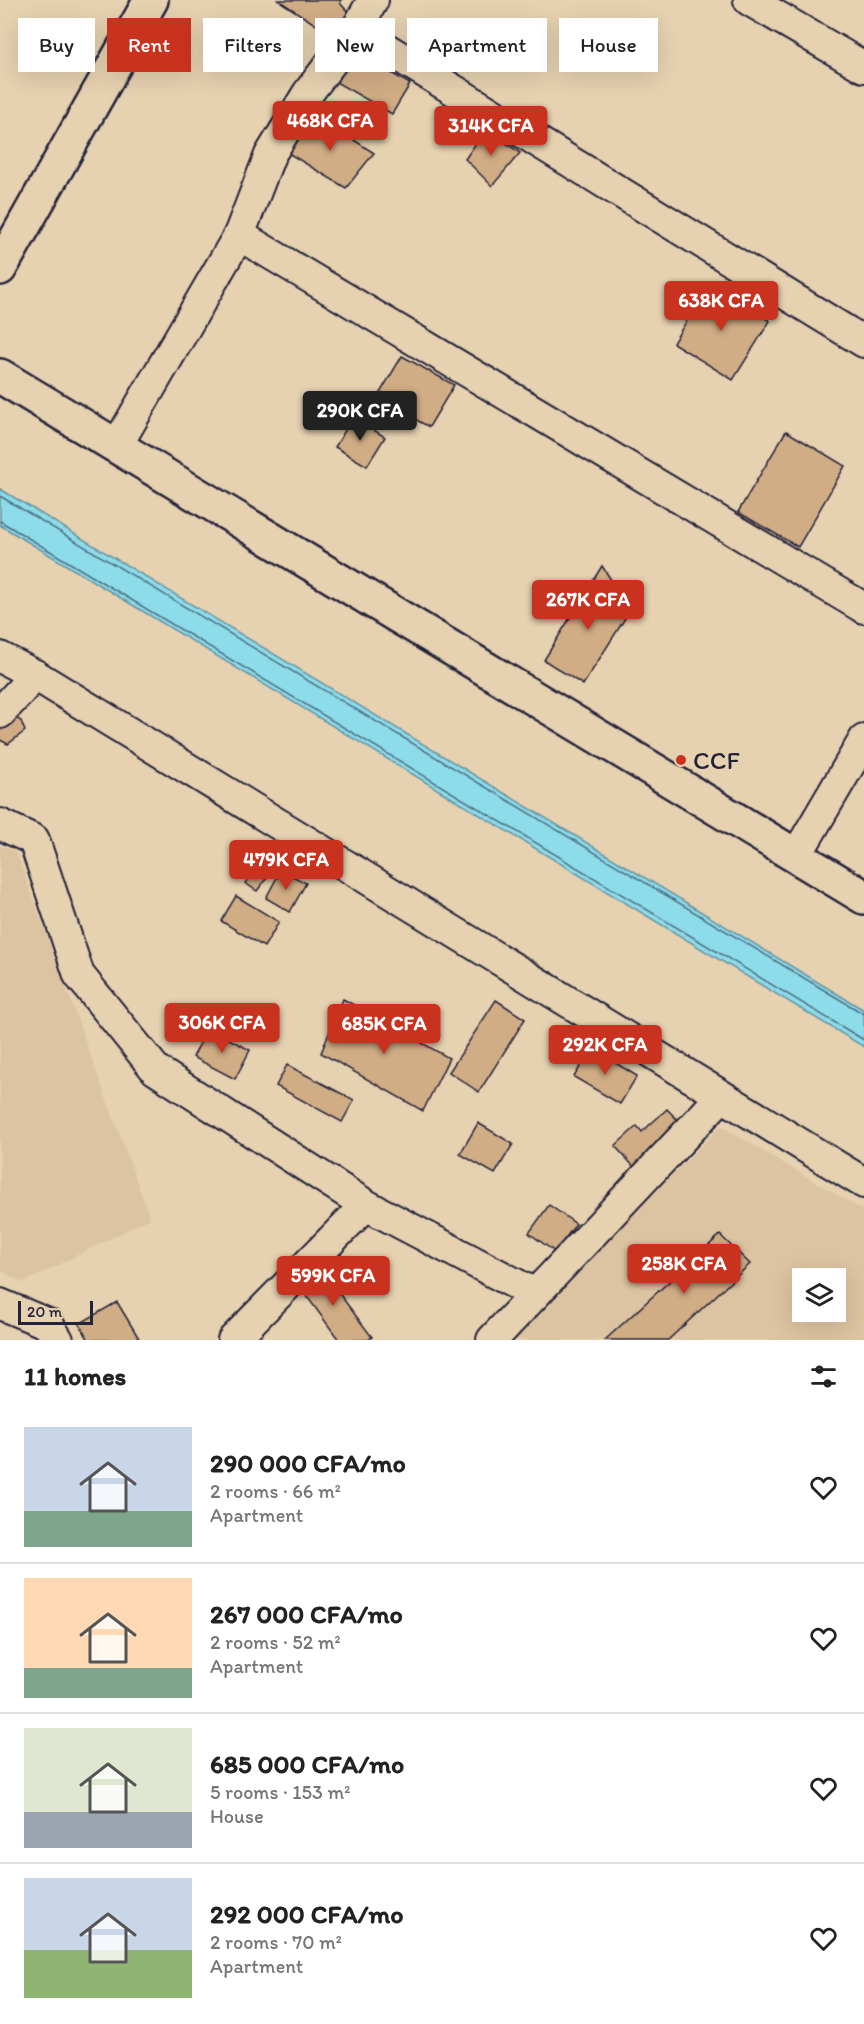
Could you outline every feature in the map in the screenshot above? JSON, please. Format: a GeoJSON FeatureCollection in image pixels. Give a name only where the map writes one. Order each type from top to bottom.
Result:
{"type":"FeatureCollection","features":[{"type":"Feature","properties":{"kind":"street"},"geometry":{"type":"LineString","coordinates":[[0,268],[151,0]]}},
{"type":"Feature","properties":{"kind":"street"},"geometry":{"type":"LineString","coordinates":[[363,18],[373,0]]}},
{"type":"Feature","properties":{"kind":"street"},"geometry":{"type":"LineString","coordinates":[[749,0],[864,67]]}},
{"type":"Feature","properties":{"kind":"street"},"geometry":{"type":"LineString","coordinates":[[395,54],[864,342]]}},
{"type":"Feature","properties":{"kind":"street"},"geometry":{"type":"LineString","coordinates":[[116,447],[239,235],[270,155],[308,93],[324,72]]}},
{"type":"Feature","properties":{"kind":"street"},"geometry":{"type":"LineString","coordinates":[[239,235],[864,608]]}},
{"type":"Feature","properties":{"kind":"street"},"geometry":{"type":"LineString","coordinates":[[0,376],[864,897]]}},
{"type":"Feature","properties":{"kind":"street"},"geometry":{"type":"LineString","coordinates":[[0,657],[35,675],[721,1098],[864,1183]]}},
{"type":"Feature","properties":{"kind":"street"},"geometry":{"type":"LineString","coordinates":[[0,713],[35,675]]}},
{"type":"Feature","properties":{"kind":"street"},"geometry":{"type":"LineString","coordinates":[[796,856],[864,740]]}},
{"type":"Feature","properties":{"kind":"street"},"geometry":{"type":"LineString","coordinates":[[0,824],[34,840],[79,975],[156,1070],[366,1205],[535,1294]]}},
{"type":"Feature","properties":{"kind":"street"},"geometry":{"type":"LineString","coordinates":[[492,1340],[721,1098]]}},
{"type":"Feature","properties":{"kind":"street"},"geometry":{"type":"LineString","coordinates":[[233,1340],[366,1205]]}},
{"type":"Feature","properties":{"kind":"street"},"geometry":{"type":"LineString","coordinates":[[0,1304],[48,1324],[58,1340]]}},
{"type":"Feature","properties":{"kind":"shaded area"},"geometry":{"type":"Polygon","coordinates":[[[0,845],[16,852],[150,1218],[23,1283],[0,1270],[0,845]]]}},
{"type":"Feature","properties":{"kind":"shaded area"},"geometry":{"type":"Polygon","coordinates":[[[721,1126],[864,1211],[864,1340],[509,1340],[721,1126]]]}},
{"type":"Feature","properties":{"kind":"water"},"geometry":{"type":"Polygon","coordinates":[[[0,489],[864,1010],[864,1047],[0,525],[0,489]]]}},
{"type":"Feature","properties":{"kind":"building"},"geometry":{"type":"Polygon","coordinates":[[[278,0],[341,0],[340,3],[350,14],[347,18],[315,18],[315,24],[278,0]]]}},
{"type":"Feature","properties":{"kind":"building"},"geometry":{"type":"Polygon","coordinates":[[[339,72],[390,72],[410,84],[392,114],[334,81],[339,72]]]}},
{"type":"Feature","properties":{"kind":"building"},"geometry":{"type":"Polygon","coordinates":[[[314,114],[374,153],[346,188],[288,153],[314,114]]]}},
{"type":"Feature","properties":{"kind":"building"},"geometry":{"type":"Polygon","coordinates":[[[486,129],[520,153],[492,186],[465,159],[486,129]]]}},
{"type":"Feature","properties":{"kind":"building"},"geometry":{"type":"Polygon","coordinates":[[[710,283],[770,321],[733,380],[673,343],[710,283]]]}},
{"type":"Feature","properties":{"kind":"building"},"geometry":{"type":"Polygon","coordinates":[[[402,356],[454,385],[429,427],[377,398],[402,356]]]}},
{"type":"Feature","properties":{"kind":"building"},"geometry":{"type":"Polygon","coordinates":[[[353,417],[385,437],[367,466],[335,447],[353,417]]]}},
{"type":"Feature","properties":{"kind":"building"},"geometry":{"type":"Polygon","coordinates":[[[786,431],[845,466],[798,547],[738,512],[786,431]]]}},
{"type":"Feature","properties":{"kind":"building"},"geometry":{"type":"Polygon","coordinates":[[[602,566],[617,589],[601,595],[629,612],[583,685],[544,660],[602,566]]]}},
{"type":"Feature","properties":{"kind":"building"},"geometry":{"type":"Polygon","coordinates":[[[0,709],[21,721],[25,731],[8,744],[0,740],[0,709]]]}},
{"type":"Feature","properties":{"kind":"building"},"geometry":{"type":"Polygon","coordinates":[[[262,859],[275,867],[257,891],[245,883],[262,859]]]}},
{"type":"Feature","properties":{"kind":"building"},"geometry":{"type":"Polygon","coordinates":[[[281,870],[306,883],[290,912],[266,898],[281,870]]]}},
{"type":"Feature","properties":{"kind":"building"},"geometry":{"type":"Polygon","coordinates":[[[236,896],[279,922],[264,947],[221,921],[236,896]]]}},
{"type":"Feature","properties":{"kind":"building"},"geometry":{"type":"Polygon","coordinates":[[[343,999],[449,1058],[423,1111],[321,1053],[343,999]]]}},
{"type":"Feature","properties":{"kind":"building"},"geometry":{"type":"Polygon","coordinates":[[[496,1000],[525,1019],[479,1092],[449,1072],[496,1000]]]}},
{"type":"Feature","properties":{"kind":"building"},"geometry":{"type":"Polygon","coordinates":[[[208,1028],[250,1050],[235,1079],[193,1057],[208,1028]]]}},
{"type":"Feature","properties":{"kind":"building"},"geometry":{"type":"Polygon","coordinates":[[[591,1048],[637,1076],[620,1104],[574,1077],[591,1048]]]}},
{"type":"Feature","properties":{"kind":"building"},"geometry":{"type":"Polygon","coordinates":[[[287,1065],[354,1100],[342,1122],[276,1086],[287,1065]]]}},
{"type":"Feature","properties":{"kind":"building"},"geometry":{"type":"Polygon","coordinates":[[[667,1109],[694,1137],[646,1180],[615,1146],[637,1126],[642,1132],[667,1109]]]}},
{"type":"Feature","properties":{"kind":"building"},"geometry":{"type":"Polygon","coordinates":[[[478,1123],[513,1144],[495,1174],[460,1154],[478,1123]]]}},
{"type":"Feature","properties":{"kind":"building"},"geometry":{"type":"Polygon","coordinates":[[[549,1205],[576,1224],[555,1252],[529,1233],[549,1205]]]}},
{"type":"Feature","properties":{"kind":"building"},"geometry":{"type":"Polygon","coordinates":[[[720,1235],[750,1264],[668,1340],[605,1340],[720,1235]]]}},
{"type":"Feature","properties":{"kind":"building"},"geometry":{"type":"Polygon","coordinates":[[[319,1267],[372,1337],[368,1340],[339,1340],[297,1283],[319,1267]]]}},
{"type":"Feature","properties":{"kind":"building"},"geometry":{"type":"Polygon","coordinates":[[[117,1302],[140,1340],[89,1340],[79,1324],[117,1302]]]}},
{"type":"Feature","properties":{"kind":"place","name":"CCF"},"geometry":{"type":"Point","coordinates":[681,760]}}]}
